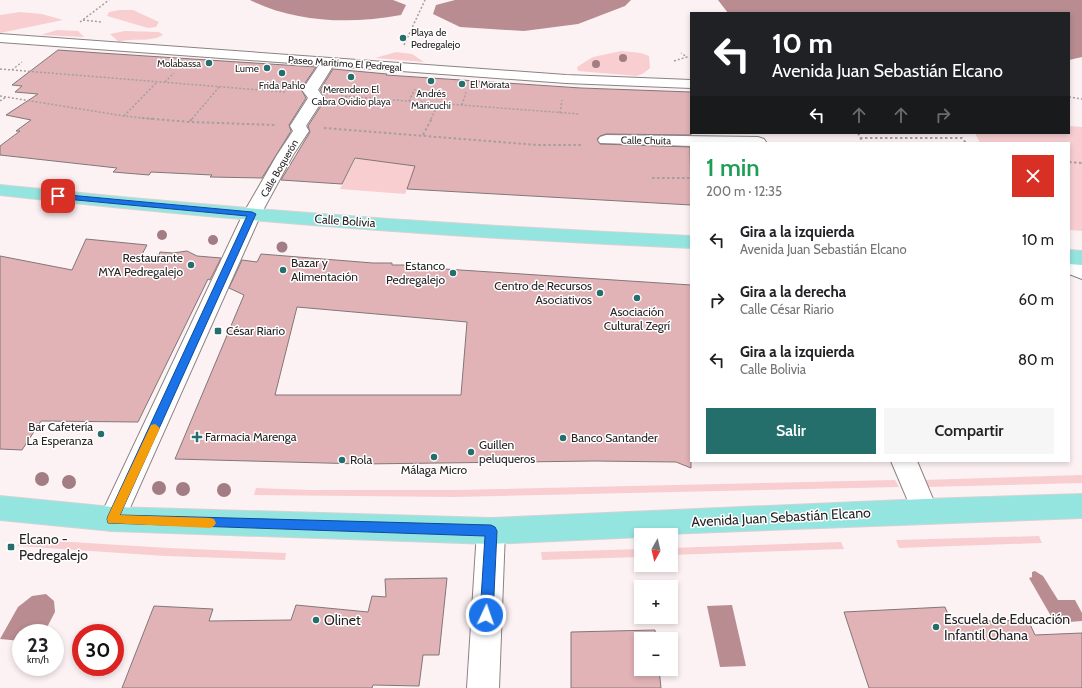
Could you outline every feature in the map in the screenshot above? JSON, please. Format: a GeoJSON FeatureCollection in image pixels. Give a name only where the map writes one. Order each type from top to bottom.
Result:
{"type":"FeatureCollection","features":[{"type":"Feature","properties":{"kind":"main road","name":"Calle Bolivia"},"geometry":{"type":"LineString","coordinates":[[0,190],[101,201],[252,214],[500,233],[690,242]]}},
{"type":"Feature","properties":{"kind":"main road"},"geometry":{"type":"LineString","coordinates":[[1070,257],[1082,258]]}},
{"type":"Feature","properties":{"kind":"main road","name":"Avenida Juan Sebastián Elcano"},"geometry":{"type":"LineString","coordinates":[[0,508],[112,519],[491,531],[925,511],[1082,506]]}},
{"type":"Feature","properties":{"kind":"street","name":"Paseo Marítimo El Pedregal"},"geometry":{"type":"LineString","coordinates":[[0,38],[566,79],[690,84]]}},
{"type":"Feature","properties":{"kind":"street","name":"Calle Boquerón"},"geometry":{"type":"LineString","coordinates":[[252,214],[285,155],[301,131],[298,126],[316,98],[310,90],[329,62]]}},
{"type":"Feature","properties":{"kind":"street","name":"Calle Chuita"},"geometry":{"type":"LineString","coordinates":[[606,140],[757,139]]}},
{"type":"Feature","properties":{"kind":"street"},"geometry":{"type":"LineString","coordinates":[[112,519],[252,214]]}},
{"type":"Feature","properties":{"kind":"street"},"geometry":{"type":"LineString","coordinates":[[1070,266],[1082,272]]}},
{"type":"Feature","properties":{"kind":"street"},"geometry":{"type":"LineString","coordinates":[[904,462],[925,511]]}},
{"type":"Feature","properties":{"kind":"street"},"geometry":{"type":"LineString","coordinates":[[482,688],[491,531]]}},
{"type":"Feature","properties":{"kind":"path"},"geometry":{"type":"LineString","coordinates":[[77,24],[109,0]]}},
{"type":"Feature","properties":{"kind":"path"},"geometry":{"type":"LineString","coordinates":[[403,48],[425,0]]}},
{"type":"Feature","properties":{"kind":"path"},"geometry":{"type":"LineString","coordinates":[[124,116],[157,82]]}},
{"type":"Feature","properties":{"kind":"path"},"geometry":{"type":"LineString","coordinates":[[190,122],[219,87]]}},
{"type":"Feature","properties":{"kind":"path"},"geometry":{"type":"LineString","coordinates":[[0,101],[6,97]]}},
{"type":"Feature","properties":{"kind":"path"},"geometry":{"type":"LineString","coordinates":[[1070,97],[1082,99]]}},
{"type":"Feature","properties":{"kind":"path"},"geometry":{"type":"LineString","coordinates":[[424,135],[439,103]]}},
{"type":"Feature","properties":{"kind":"path"},"geometry":{"type":"LineString","coordinates":[[858,134],[862,142]]}},
{"type":"Feature","properties":{"kind":"path"},"geometry":{"type":"LineString","coordinates":[[860,138],[962,138],[965,142]]}},
{"type":"Feature","properties":{"kind":"path"},"geometry":{"type":"LineString","coordinates":[[1070,162],[1082,163]]}},
{"type":"Feature","properties":{"kind":"path"},"geometry":{"type":"LineString","coordinates":[[652,178],[690,178]]}},
{"type":"Feature","properties":{"kind":"shaded area"},"geometry":{"type":"Polygon","coordinates":[[[250,0],[393,0],[406,5],[401,15],[363,20],[324,20],[286,13],[268,8],[250,0]]]}},
{"type":"Feature","properties":{"kind":"shaded area"},"geometry":{"type":"Polygon","coordinates":[[[455,0],[631,0],[625,6],[578,24],[524,31],[460,27],[433,14],[436,5],[455,0]]]}},
{"type":"Feature","properties":{"kind":"shaded area"},"geometry":{"type":"Polygon","coordinates":[[[718,0],[1082,0],[1082,57],[1070,60],[1070,12],[727,12],[718,0]]]}},
{"type":"Feature","properties":{"kind":"shaded area"},"geometry":{"type":"Polygon","coordinates":[[[133,10],[159,22],[156,27],[148,28],[107,16],[109,12],[133,10]]]}},
{"type":"Feature","properties":{"kind":"shaded area"},"geometry":{"type":"Polygon","coordinates":[[[20,12],[42,14],[63,20],[0,33],[0,15],[20,12]]]}},
{"type":"Feature","properties":{"kind":"shaded area"},"geometry":{"type":"Polygon","coordinates":[[[57,30],[78,31],[84,37],[41,35],[57,30]]]}},
{"type":"Feature","properties":{"kind":"shaded area"},"geometry":{"type":"Polygon","coordinates":[[[125,31],[159,32],[163,35],[152,39],[119,42],[110,34],[125,31]]]}},
{"type":"Feature","properties":{"kind":"shaded area"},"geometry":{"type":"Polygon","coordinates":[[[621,51],[641,53],[649,56],[650,68],[637,76],[578,71],[577,67],[593,57],[621,51]]]}},
{"type":"Feature","properties":{"kind":"shaded area"},"geometry":{"type":"Polygon","coordinates":[[[396,52],[412,54],[424,62],[375,58],[396,52]]]}},
{"type":"Feature","properties":{"kind":"shaded area"},"geometry":{"type":"Polygon","coordinates":[[[1070,126],[1082,127],[1082,231],[1070,230],[1070,142],[980,142],[976,134],[1070,134],[1070,126]]]}},
{"type":"Feature","properties":{"kind":"shaded area"},"geometry":{"type":"Polygon","coordinates":[[[356,158],[416,164],[405,194],[340,189],[356,158]]]}},
{"type":"Feature","properties":{"kind":"shaded area"},"geometry":{"type":"Polygon","coordinates":[[[1082,475],[1082,483],[926,487],[923,480],[1082,475]]]}},
{"type":"Feature","properties":{"kind":"shaded area"},"geometry":{"type":"Polygon","coordinates":[[[895,480],[899,487],[455,497],[254,495],[256,488],[311,490],[456,490],[895,480]]]}},
{"type":"Feature","properties":{"kind":"shaded area"},"geometry":{"type":"Polygon","coordinates":[[[1039,536],[1042,543],[899,548],[896,540],[1039,536]]]}},
{"type":"Feature","properties":{"kind":"shaded area"},"geometry":{"type":"Polygon","coordinates":[[[22,539],[169,548],[286,553],[285,560],[165,556],[17,546],[22,539]]]}},
{"type":"Feature","properties":{"kind":"shaded area"},"geometry":{"type":"Polygon","coordinates":[[[841,542],[844,549],[678,555],[678,548],[841,542]]]}},
{"type":"Feature","properties":{"kind":"shaded area"},"geometry":{"type":"Polygon","coordinates":[[[634,549],[634,557],[542,560],[541,552],[634,549]]]}},
{"type":"Feature","properties":{"kind":"shaded area"},"geometry":{"type":"Polygon","coordinates":[[[1035,571],[1043,576],[1058,600],[1075,600],[1082,613],[1082,621],[1055,623],[1029,578],[1032,577],[1032,572],[1035,571]]]}},
{"type":"Feature","properties":{"kind":"shaded area"},"geometry":{"type":"Polygon","coordinates":[[[46,594],[54,601],[55,612],[49,624],[12,624],[12,640],[0,639],[18,607],[32,596],[46,594]]]}},
{"type":"Feature","properties":{"kind":"shaded area"},"geometry":{"type":"Polygon","coordinates":[[[732,605],[746,666],[720,667],[707,606],[732,605]]]}},
{"type":"Feature","properties":{"kind":"building"},"geometry":{"type":"Polygon","coordinates":[[[58,50],[316,67],[301,89],[306,98],[289,125],[291,131],[262,178],[210,177],[212,175],[151,172],[149,175],[113,172],[117,168],[0,155],[0,146],[20,131],[16,131],[31,120],[6,115],[38,94],[15,92],[22,86],[12,85],[58,50]]]}},
{"type":"Feature","properties":{"kind":"building"},"geometry":{"type":"Polygon","coordinates":[[[333,69],[387,74],[386,75],[581,88],[690,92],[691,135],[606,134],[597,139],[600,144],[690,147],[690,205],[407,189],[415,166],[355,158],[342,184],[281,180],[310,132],[308,126],[326,98],[320,90],[333,69]]]}},
{"type":"Feature","properties":{"kind":"building"},"geometry":{"type":"Polygon","coordinates":[[[86,239],[147,245],[140,258],[159,255],[160,252],[173,253],[187,251],[197,256],[221,258],[210,280],[208,279],[138,422],[41,421],[22,450],[0,449],[0,256],[72,270],[86,239]]]}},
{"type":"Feature","properties":{"kind":"building"},"geometry":{"type":"Polygon","coordinates":[[[261,254],[373,263],[392,263],[392,265],[414,265],[414,267],[690,285],[691,468],[676,462],[595,461],[362,464],[175,459],[244,295],[229,288],[242,260],[257,262],[261,254]],[[297,307],[275,395],[461,395],[467,322],[297,307]]]}},
{"type":"Feature","properties":{"kind":"building"},"geometry":{"type":"Polygon","coordinates":[[[447,578],[439,655],[423,655],[419,686],[373,685],[372,688],[122,688],[154,606],[213,609],[209,621],[291,620],[296,605],[368,612],[372,596],[386,597],[385,579],[447,578]]]}},
{"type":"Feature","properties":{"kind":"building"},"geometry":{"type":"Polygon","coordinates":[[[945,607],[951,622],[1028,620],[1035,635],[1082,633],[1082,688],[869,688],[844,612],[945,607]]]}},
{"type":"Feature","properties":{"kind":"building"},"geometry":{"type":"Polygon","coordinates":[[[655,630],[655,632],[634,632],[634,676],[660,676],[661,688],[571,688],[571,632],[655,630]]]}},
{"type":"Feature","properties":{"kind":"slow traffic"},"geometry":{"type":"LineString","coordinates":[[155,428],[112,519],[210,523]]}},
{"type":"Feature","properties":{"kind":"place","name":"Playa de Pedregalejo"},"geometry":{"type":"Point","coordinates":[403,38]}},
{"type":"Feature","properties":{"kind":"place","name":"Molabassa"},"geometry":{"type":"Point","coordinates":[209,63]}},
{"type":"Feature","properties":{"kind":"place","name":"Lume"},"geometry":{"type":"Point","coordinates":[267,68]}},
{"type":"Feature","properties":{"kind":"place","name":"Frida Pahlo"},"geometry":{"type":"Point","coordinates":[282,73]}},
{"type":"Feature","properties":{"kind":"place","name":"Merendero El Cabra Ovidio playa"},"geometry":{"type":"Point","coordinates":[351,77]}},
{"type":"Feature","properties":{"kind":"place","name":"Andrés Maricuchi"},"geometry":{"type":"Point","coordinates":[431,81]}},
{"type":"Feature","properties":{"kind":"place","name":"El Morata"},"geometry":{"type":"Point","coordinates":[462,84]}},
{"type":"Feature","properties":{"kind":"place","name":"Restaurante MYA Pedregalejo"},"geometry":{"type":"Point","coordinates":[191,265]}},
{"type":"Feature","properties":{"kind":"place","name":"Bazar y Alimentación"},"geometry":{"type":"Point","coordinates":[283,270]}},
{"type":"Feature","properties":{"kind":"place","name":"Estanco Pedregalejo"},"geometry":{"type":"Point","coordinates":[453,273]}},
{"type":"Feature","properties":{"kind":"place","name":"Centro de Recursos Asociativos"},"geometry":{"type":"Point","coordinates":[600,293]}},
{"type":"Feature","properties":{"kind":"place","name":"Asociación Cultural Zegrí"},"geometry":{"type":"Point","coordinates":[637,298]}},
{"type":"Feature","properties":{"kind":"place","name":"César Riario"},"geometry":{"type":"Point","coordinates":[218,331]}},
{"type":"Feature","properties":{"kind":"place","name":"Bar Cafetería La Esperanza"},"geometry":{"type":"Point","coordinates":[101,434]}},
{"type":"Feature","properties":{"kind":"place","name":"Farmacia Marenga"},"geometry":{"type":"Point","coordinates":[197,437]}},
{"type":"Feature","properties":{"kind":"place","name":"Banco Santander"},"geometry":{"type":"Point","coordinates":[563,438]}},
{"type":"Feature","properties":{"kind":"place","name":"Guillen peluqueros"},"geometry":{"type":"Point","coordinates":[471,452]}},
{"type":"Feature","properties":{"kind":"place","name":"Málaga Micro"},"geometry":{"type":"Point","coordinates":[434,457]}},
{"type":"Feature","properties":{"kind":"place","name":"Rola"},"geometry":{"type":"Point","coordinates":[342,460]}},
{"type":"Feature","properties":{"kind":"place","name":"Elcano - Pedregalejo"},"geometry":{"type":"Point","coordinates":[11,547]}},
{"type":"Feature","properties":{"kind":"place","name":"Olinet"},"geometry":{"type":"Point","coordinates":[316,620]}},
{"type":"Feature","properties":{"kind":"place","name":"Escuela de Educación Infantil Ohana"},"geometry":{"type":"Point","coordinates":[936,627]}},
{"type":"Feature","properties":{"kind":"route"},"geometry":{"type":"LineString","coordinates":[[58,196],[252,214],[112,519],[491,531],[486,615]]}}]}
